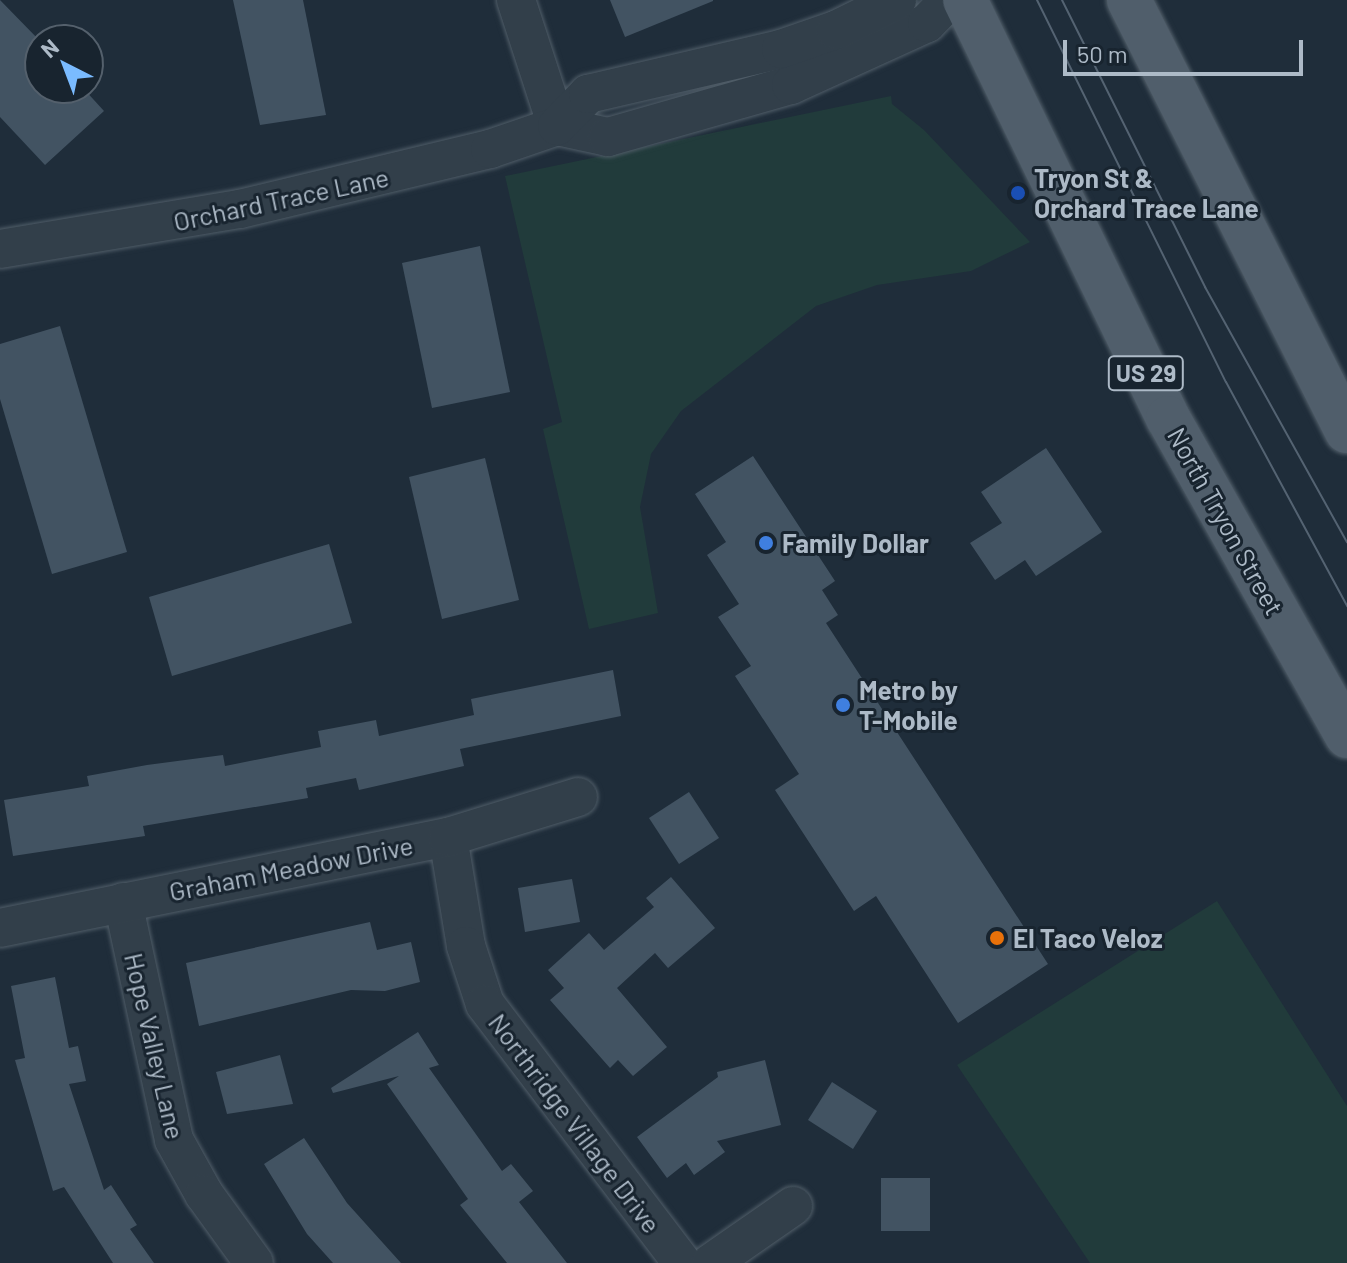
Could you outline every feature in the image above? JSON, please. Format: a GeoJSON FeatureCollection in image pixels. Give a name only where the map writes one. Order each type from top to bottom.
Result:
{"type":"FeatureCollection","features":[{"type":"Feature","properties":{"kind":"main road","name":"North Tryon Street"},"geometry":{"type":"LineString","coordinates":[[965,0],[1168,418],[1347,736]]}},
{"type":"Feature","properties":{"kind":"main road"},"geometry":{"type":"LineString","coordinates":[[1129,0],[1347,431]]}},
{"type":"Feature","properties":{"kind":"street"},"geometry":{"type":"LineString","coordinates":[[516,0],[557,126]]}},
{"type":"Feature","properties":{"kind":"street","name":"Orchard Trace Lane"},"geometry":{"type":"LineString","coordinates":[[557,126],[588,94],[781,49],[836,30],[897,0]]}},
{"type":"Feature","properties":{"kind":"street","name":"Orchard Trace Lane"},"geometry":{"type":"LineString","coordinates":[[0,249],[81,239],[376,180],[557,126],[608,137],[791,85],[927,23],[949,0]]}},
{"type":"Feature","properties":{"kind":"street","name":"Graham Meadow Drive"},"geometry":{"type":"LineString","coordinates":[[0,928],[448,837],[578,797]]}},
{"type":"Feature","properties":{"kind":"street","name":"Northridge Village Drive"},"geometry":{"type":"LineString","coordinates":[[448,837],[466,946],[485,1004],[682,1263]]}},
{"type":"Feature","properties":{"kind":"street","name":"Hope Valley Lane"},"geometry":{"type":"LineString","coordinates":[[123,902],[174,1140],[204,1194],[254,1263]]}},
{"type":"Feature","properties":{"kind":"street"},"geometry":{"type":"LineString","coordinates":[[711,1263],[793,1206]]}},
{"type":"Feature","properties":{"kind":"green space"},"geometry":{"type":"Polygon","coordinates":[[[891,96],[892,104],[924,130],[1030,242],[971,271],[877,285],[816,306],[681,411],[651,454],[640,507],[658,613],[589,629],[543,429],[562,422],[505,176],[891,96]]]}},
{"type":"Feature","properties":{"kind":"green space"},"geometry":{"type":"Polygon","coordinates":[[[1217,901],[1347,1106],[1347,1263],[1090,1263],[957,1065],[1217,901]]]}},
{"type":"Feature","properties":{"kind":"building"},"geometry":{"type":"Polygon","coordinates":[[[0,0],[24,25],[24,104],[98,104],[104,111],[45,165],[0,117],[0,0]]]}},
{"type":"Feature","properties":{"kind":"building"},"geometry":{"type":"Polygon","coordinates":[[[233,0],[303,0],[326,115],[260,125],[233,0]]]}},
{"type":"Feature","properties":{"kind":"building"},"geometry":{"type":"Polygon","coordinates":[[[610,0],[713,0],[713,1],[625,37],[610,0]]]}},
{"type":"Feature","properties":{"kind":"building"},"geometry":{"type":"Polygon","coordinates":[[[480,246],[510,392],[432,408],[402,263],[480,246]]]}},
{"type":"Feature","properties":{"kind":"building"},"geometry":{"type":"Polygon","coordinates":[[[60,326],[127,552],[52,574],[0,399],[0,344],[60,326]]]}},
{"type":"Feature","properties":{"kind":"building"},"geometry":{"type":"Polygon","coordinates":[[[1046,448],[1102,532],[1036,576],[1025,560],[995,580],[970,543],[1002,523],[981,492],[1046,448]]]}},
{"type":"Feature","properties":{"kind":"building"},"geometry":{"type":"Polygon","coordinates":[[[753,456],[835,581],[822,590],[838,615],[826,623],[1048,964],[958,1023],[876,896],[854,911],[775,790],[799,774],[735,676],[751,666],[718,617],[739,604],[707,555],[726,542],[695,494],[753,456]]]}},
{"type":"Feature","properties":{"kind":"building"},"geometry":{"type":"Polygon","coordinates":[[[485,458],[519,600],[442,619],[409,477],[485,458]]]}},
{"type":"Feature","properties":{"kind":"building"},"geometry":{"type":"Polygon","coordinates":[[[329,544],[352,623],[172,676],[149,597],[329,544]]]}},
{"type":"Feature","properties":{"kind":"building"},"geometry":{"type":"Polygon","coordinates":[[[613,670],[621,716],[460,749],[464,766],[359,790],[356,778],[306,788],[308,798],[143,826],[145,836],[13,856],[4,800],[89,786],[87,776],[147,765],[223,755],[225,766],[321,747],[318,731],[376,720],[379,736],[474,715],[471,699],[613,670]]]}},
{"type":"Feature","properties":{"kind":"building"},"geometry":{"type":"Polygon","coordinates":[[[689,792],[719,838],[679,864],[649,818],[689,792]]]}},
{"type":"Feature","properties":{"kind":"building"},"geometry":{"type":"Polygon","coordinates":[[[671,877],[715,928],[668,968],[655,953],[617,988],[667,1047],[633,1076],[618,1060],[610,1068],[550,1000],[564,988],[548,970],[589,933],[604,950],[654,907],[646,898],[671,877]]]}},
{"type":"Feature","properties":{"kind":"building"},"geometry":{"type":"Polygon","coordinates":[[[572,879],[580,922],[525,932],[518,888],[572,879]]]}},
{"type":"Feature","properties":{"kind":"building"},"geometry":{"type":"Polygon","coordinates":[[[370,922],[377,950],[411,942],[420,982],[385,991],[351,990],[199,1026],[186,963],[370,922]]]}},
{"type":"Feature","properties":{"kind":"building"},"geometry":{"type":"Polygon","coordinates":[[[55,977],[69,1048],[78,1046],[86,1081],[69,1084],[104,1190],[111,1185],[137,1225],[130,1229],[154,1263],[113,1263],[64,1187],[53,1191],[15,1060],[25,1058],[11,986],[55,977]]]}},
{"type":"Feature","properties":{"kind":"building"},"geometry":{"type":"Polygon","coordinates":[[[418,1032],[439,1065],[429,1068],[502,1171],[511,1164],[533,1191],[519,1202],[567,1263],[507,1263],[460,1205],[468,1199],[387,1084],[399,1076],[333,1093],[331,1088],[418,1032]]]}},
{"type":"Feature","properties":{"kind":"building"},"geometry":{"type":"Polygon","coordinates":[[[280,1055],[293,1104],[227,1114],[216,1072],[280,1055]]]}},
{"type":"Feature","properties":{"kind":"building"},"geometry":{"type":"Polygon","coordinates":[[[765,1060],[781,1125],[717,1141],[725,1152],[694,1175],[686,1163],[667,1178],[637,1137],[718,1077],[717,1072],[765,1060]]]}},
{"type":"Feature","properties":{"kind":"building"},"geometry":{"type":"Polygon","coordinates":[[[832,1082],[877,1111],[853,1149],[808,1120],[832,1082]]]}},
{"type":"Feature","properties":{"kind":"building"},"geometry":{"type":"Polygon","coordinates":[[[304,1138],[347,1203],[401,1263],[333,1263],[307,1234],[264,1164],[304,1138]]]}},
{"type":"Feature","properties":{"kind":"building"},"geometry":{"type":"Polygon","coordinates":[[[881,1178],[930,1178],[930,1231],[881,1231],[881,1178]]]}},
{"type":"Feature","properties":{"kind":"tram line"},"geometry":{"type":"LineString","coordinates":[[1037,0],[1226,382],[1347,606]]}},
{"type":"Feature","properties":{"kind":"tram line"},"geometry":{"type":"LineString","coordinates":[[1062,0],[1205,287],[1347,542]]}},
{"type":"Feature","properties":{"kind":"place","name":"Tryon St & Orchard Trace Lane"},"geometry":{"type":"Point","coordinates":[1018,193]}},
{"type":"Feature","properties":{"kind":"place","name":"Family Dollar"},"geometry":{"type":"Point","coordinates":[766,543]}},
{"type":"Feature","properties":{"kind":"place","name":"Metro by T-Mobile"},"geometry":{"type":"Point","coordinates":[843,705]}},
{"type":"Feature","properties":{"kind":"place","name":"El Taco Veloz"},"geometry":{"type":"Point","coordinates":[997,938]}}]}
